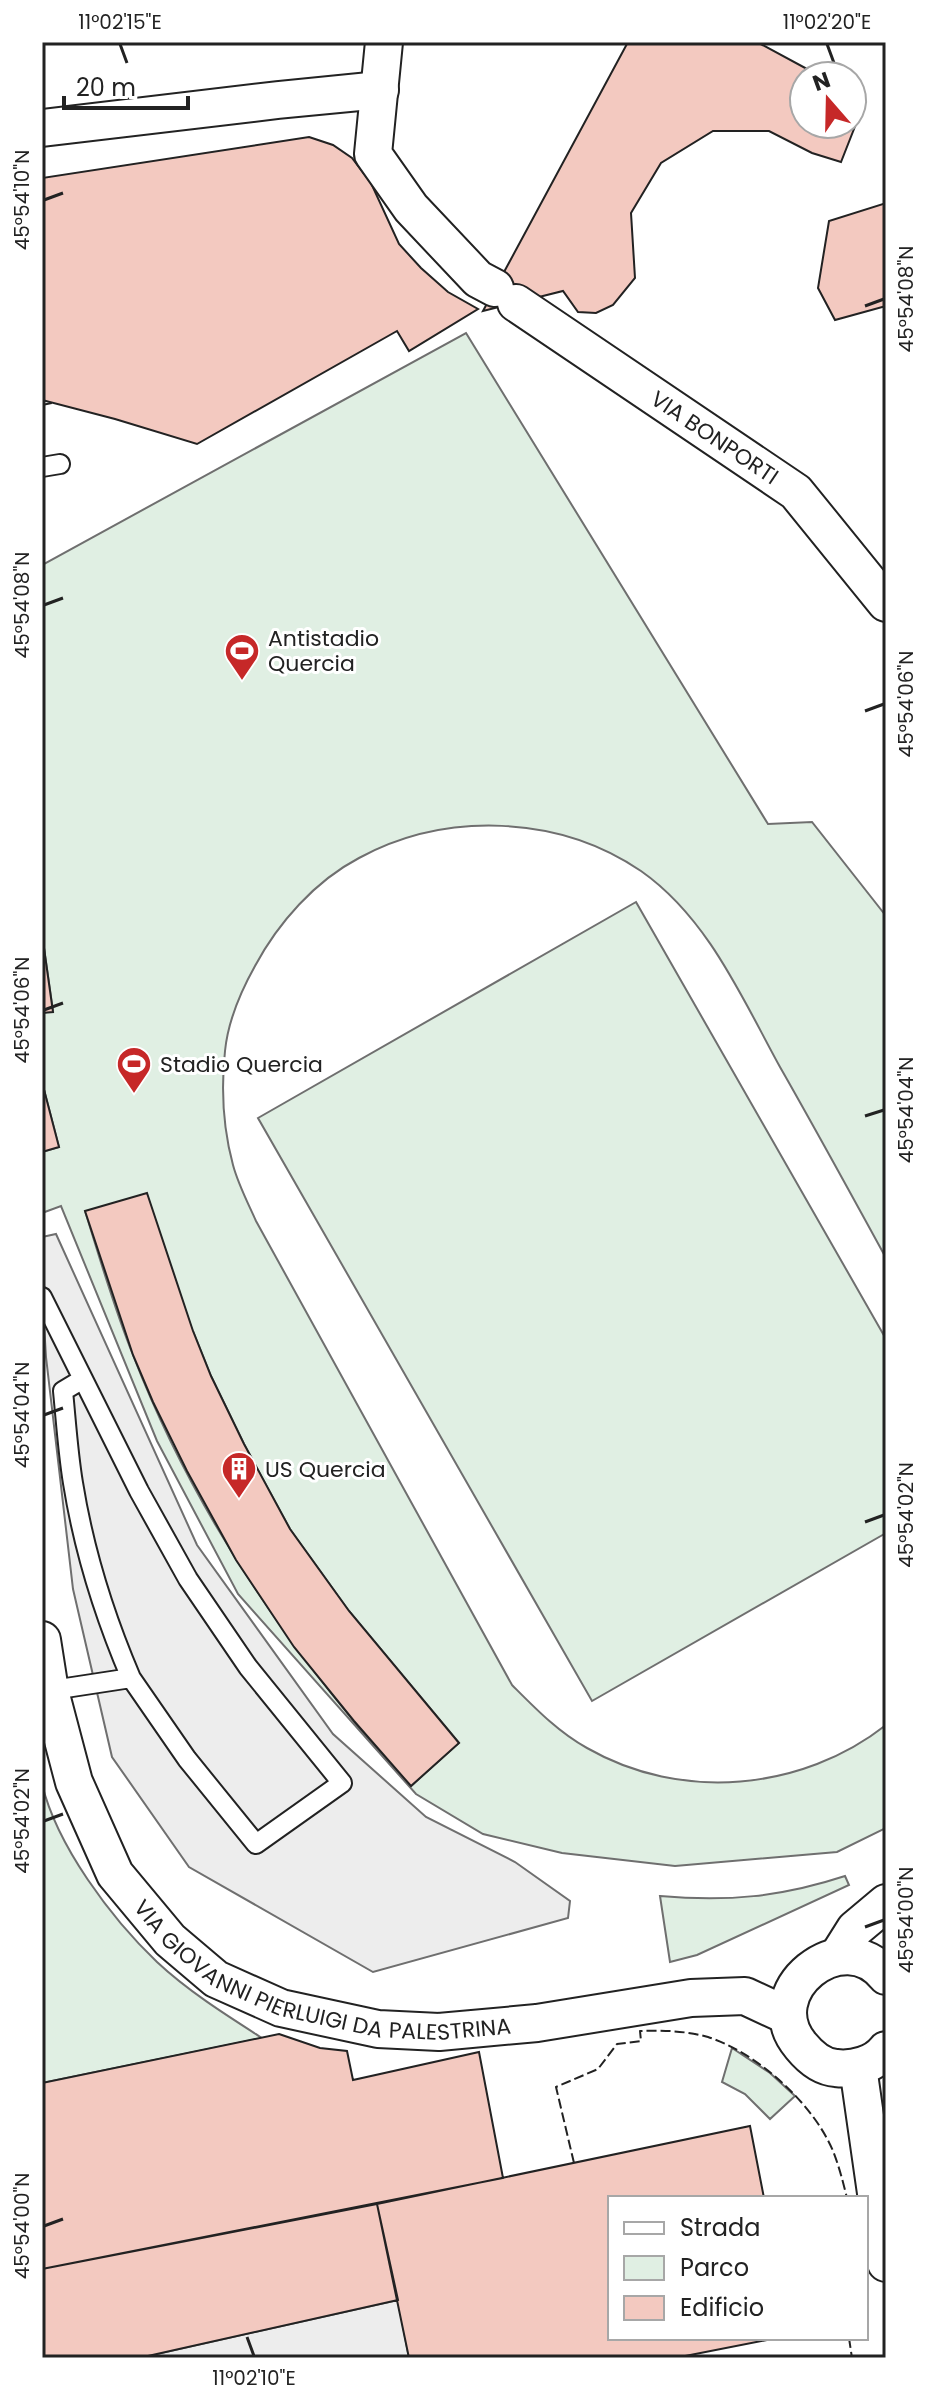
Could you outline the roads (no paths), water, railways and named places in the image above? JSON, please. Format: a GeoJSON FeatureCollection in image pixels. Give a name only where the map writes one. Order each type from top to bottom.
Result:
{"type":"FeatureCollection","features":[{"type":"Feature","properties":{"kind":"street","name":"VIA BONPORTI"},"geometry":{"type":"LineString","coordinates":[[384,42],[373,154],[411,208],[478,279],[796,492],[886,603]]}},
{"type":"Feature","properties":{"kind":"street"},"geometry":{"type":"LineString","coordinates":[[42,128],[380,90]]}},
{"type":"Feature","properties":{"kind":"street","name":"VIA GIOVANNI PIERLUIGI DA PALESTRINA"},"geometry":{"type":"LineString","coordinates":[[42,1640],[46,1691],[74,1782],[115,1874],[170,1940],[216,1979],[281,2008],[378,2029],[439,2032],[537,2023],[691,1998],[745,1996],[788,2016]]}},
{"type":"Feature","properties":{"kind":"street"},"geometry":{"type":"LineString","coordinates":[[838,1956],[855,1929],[886,1903]]}},
{"type":"Feature","properties":{"kind":"street"},"geometry":{"type":"LineString","coordinates":[[884,1971],[861,1958],[838,1956],[818,1963],[801,1976],[791,1995],[788,2016],[795,2039],[811,2058],[833,2068],[872,2059],[886,2263]]}},
{"type":"Feature","properties":{"kind":"lane"},"geometry":{"type":"LineString","coordinates":[[42,1297],[83,1379],[139,1491],[188,1579],[248,1667],[342,1783],[256,1844],[187,1759],[131,1678],[110,1629],[86,1554],[72,1481],[63,1391],[83,1379]]}},
{"type":"Feature","properties":{"kind":"lane"},"geometry":{"type":"LineString","coordinates":[[46,1691],[131,1678]]}},
{"type":"Feature","properties":{"kind":"place","name":"Antistadio Quercia"},"geometry":{"type":"Point","coordinates":[242,682]}},
{"type":"Feature","properties":{"kind":"place","name":"Stadio Quercia"},"geometry":{"type":"Point","coordinates":[134,1095]}},
{"type":"Feature","properties":{"kind":"place","name":"US Quercia"},"geometry":{"type":"Point","coordinates":[239,1500]}}]}
